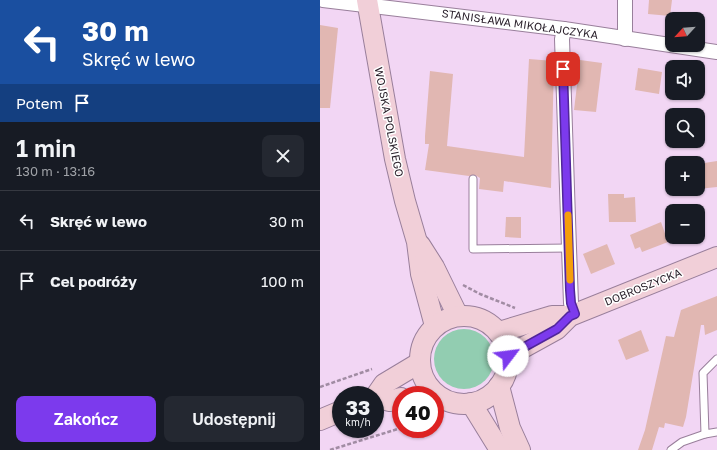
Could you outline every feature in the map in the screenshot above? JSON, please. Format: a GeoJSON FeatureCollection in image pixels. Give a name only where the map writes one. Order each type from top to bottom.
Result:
{"type":"FeatureCollection","features":[{"type":"Feature","properties":{"kind":"main road","name":"WOJSKA POLSKIEGO"},"geometry":{"type":"LineString","coordinates":[[368,3],[395,159],[407,208],[418,242],[421,274],[436,326]]}},
{"type":"Feature","properties":{"kind":"main road","name":"WOJSKA POLSKIEGO"},"geometry":{"type":"LineString","coordinates":[[418,242],[434,267],[458,316]]}},
{"type":"Feature","properties":{"kind":"main road","name":"DOBROSZYCKA"},"geometry":{"type":"LineString","coordinates":[[499,332],[552,316],[572,315],[717,257]]}},
{"type":"Feature","properties":{"kind":"main road","name":"DOBROSZYCKA"},"geometry":{"type":"LineString","coordinates":[[508,356],[557,329],[572,315]]}},
{"type":"Feature","properties":{"kind":"main road"},"geometry":{"type":"LineString","coordinates":[[429,386],[423,376],[419,363],[421,348],[426,337],[436,326],[446,320],[458,316],[471,317],[482,321],[499,332],[504,338],[508,356],[507,368],[499,386],[489,396],[471,403],[454,402],[444,399]]}},
{"type":"Feature","properties":{"kind":"main road"},"geometry":{"type":"LineString","coordinates":[[383,386],[419,363]]}},
{"type":"Feature","properties":{"kind":"main road"},"geometry":{"type":"LineString","coordinates":[[499,386],[510,428],[520,450]]}},
{"type":"Feature","properties":{"kind":"main road"},"geometry":{"type":"LineString","coordinates":[[471,403],[500,450]]}},
{"type":"Feature","properties":{"kind":"main road"},"geometry":{"type":"LineString","coordinates":[[320,420],[332,415]]}},
{"type":"Feature","properties":{"kind":"street","name":"STANISŁAWA MIKOŁAJCZYKA"},"geometry":{"type":"LineString","coordinates":[[323,0],[368,3],[564,29],[717,52]]}},
{"type":"Feature","properties":{"kind":"street"},"geometry":{"type":"LineString","coordinates":[[625,0],[625,39]]}},
{"type":"Feature","properties":{"kind":"street"},"geometry":{"type":"LineString","coordinates":[[564,29],[562,39],[568,248],[572,315]]}},
{"type":"Feature","properties":{"kind":"lane"},"geometry":{"type":"LineString","coordinates":[[473,179],[473,249],[568,248]]}},
{"type":"Feature","properties":{"kind":"lane"},"geometry":{"type":"LineString","coordinates":[[705,434],[703,373],[717,358]]}},
{"type":"Feature","properties":{"kind":"lane"},"geometry":{"type":"LineString","coordinates":[[671,450],[682,442],[705,434],[717,432]]}},
{"type":"Feature","properties":{"kind":"path"},"geometry":{"type":"LineString","coordinates":[[462,284],[487,297],[517,308]]}},
{"type":"Feature","properties":{"kind":"path"},"geometry":{"type":"LineString","coordinates":[[320,387],[376,368]]}},
{"type":"Feature","properties":{"kind":"path"},"geometry":{"type":"LineString","coordinates":[[330,450],[392,431]]}},
{"type":"Feature","properties":{"kind":"green space"},"geometry":{"type":"Polygon","coordinates":[[[458,329],[470,329],[481,334],[489,342],[494,353],[492,371],[481,384],[470,389],[458,389],[447,384],[439,376],[434,365],[434,353],[439,342],[447,334],[458,329]]]}},
{"type":"Feature","properties":{"kind":"building"},"geometry":{"type":"Polygon","coordinates":[[[649,0],[672,0],[670,12],[665,12],[665,16],[648,14],[649,0]]]}},
{"type":"Feature","properties":{"kind":"building"},"geometry":{"type":"Polygon","coordinates":[[[320,25],[338,28],[330,108],[320,108],[320,25]]]}},
{"type":"Feature","properties":{"kind":"building"},"geometry":{"type":"Polygon","coordinates":[[[529,59],[554,61],[551,188],[504,181],[503,192],[479,189],[480,178],[475,175],[469,176],[425,170],[429,144],[425,144],[425,136],[430,71],[453,74],[447,146],[524,157],[529,59]]]}},
{"type":"Feature","properties":{"kind":"building"},"geometry":{"type":"Polygon","coordinates":[[[580,60],[602,63],[596,112],[574,110],[580,60]]]}},
{"type":"Feature","properties":{"kind":"building"},"geometry":{"type":"Polygon","coordinates":[[[638,68],[662,72],[659,94],[635,90],[638,68]]]}},
{"type":"Feature","properties":{"kind":"building"},"geometry":{"type":"Polygon","coordinates":[[[717,161],[717,187],[705,188],[705,163],[717,161]]]}},
{"type":"Feature","properties":{"kind":"building"},"geometry":{"type":"Polygon","coordinates":[[[608,194],[624,194],[624,198],[635,197],[636,222],[609,222],[608,194]]]}},
{"type":"Feature","properties":{"kind":"building"},"geometry":{"type":"Polygon","coordinates":[[[506,217],[521,217],[521,238],[505,237],[506,217]]]}},
{"type":"Feature","properties":{"kind":"building"},"geometry":{"type":"Polygon","coordinates":[[[661,222],[665,233],[665,243],[642,252],[640,247],[635,249],[630,235],[661,222]]]}},
{"type":"Feature","properties":{"kind":"building"},"geometry":{"type":"Polygon","coordinates":[[[607,244],[615,264],[591,274],[583,254],[607,244]]]}},
{"type":"Feature","properties":{"kind":"building"},"geometry":{"type":"Polygon","coordinates":[[[717,296],[717,330],[705,335],[704,325],[701,325],[686,417],[683,427],[665,423],[664,428],[659,427],[652,450],[638,450],[645,430],[666,336],[674,337],[681,310],[717,296]]]}},
{"type":"Feature","properties":{"kind":"building"},"geometry":{"type":"Polygon","coordinates":[[[641,330],[649,351],[626,360],[618,340],[641,330]]]}},
{"type":"Feature","properties":{"kind":"slow traffic"},"geometry":{"type":"LineString","coordinates":[[568,215],[570,280]]}},
{"type":"Feature","properties":{"kind":"route"},"geometry":{"type":"LineString","coordinates":[[508,356],[557,329],[570,316],[575,314],[571,303],[570,290],[563,69]]}}]}
